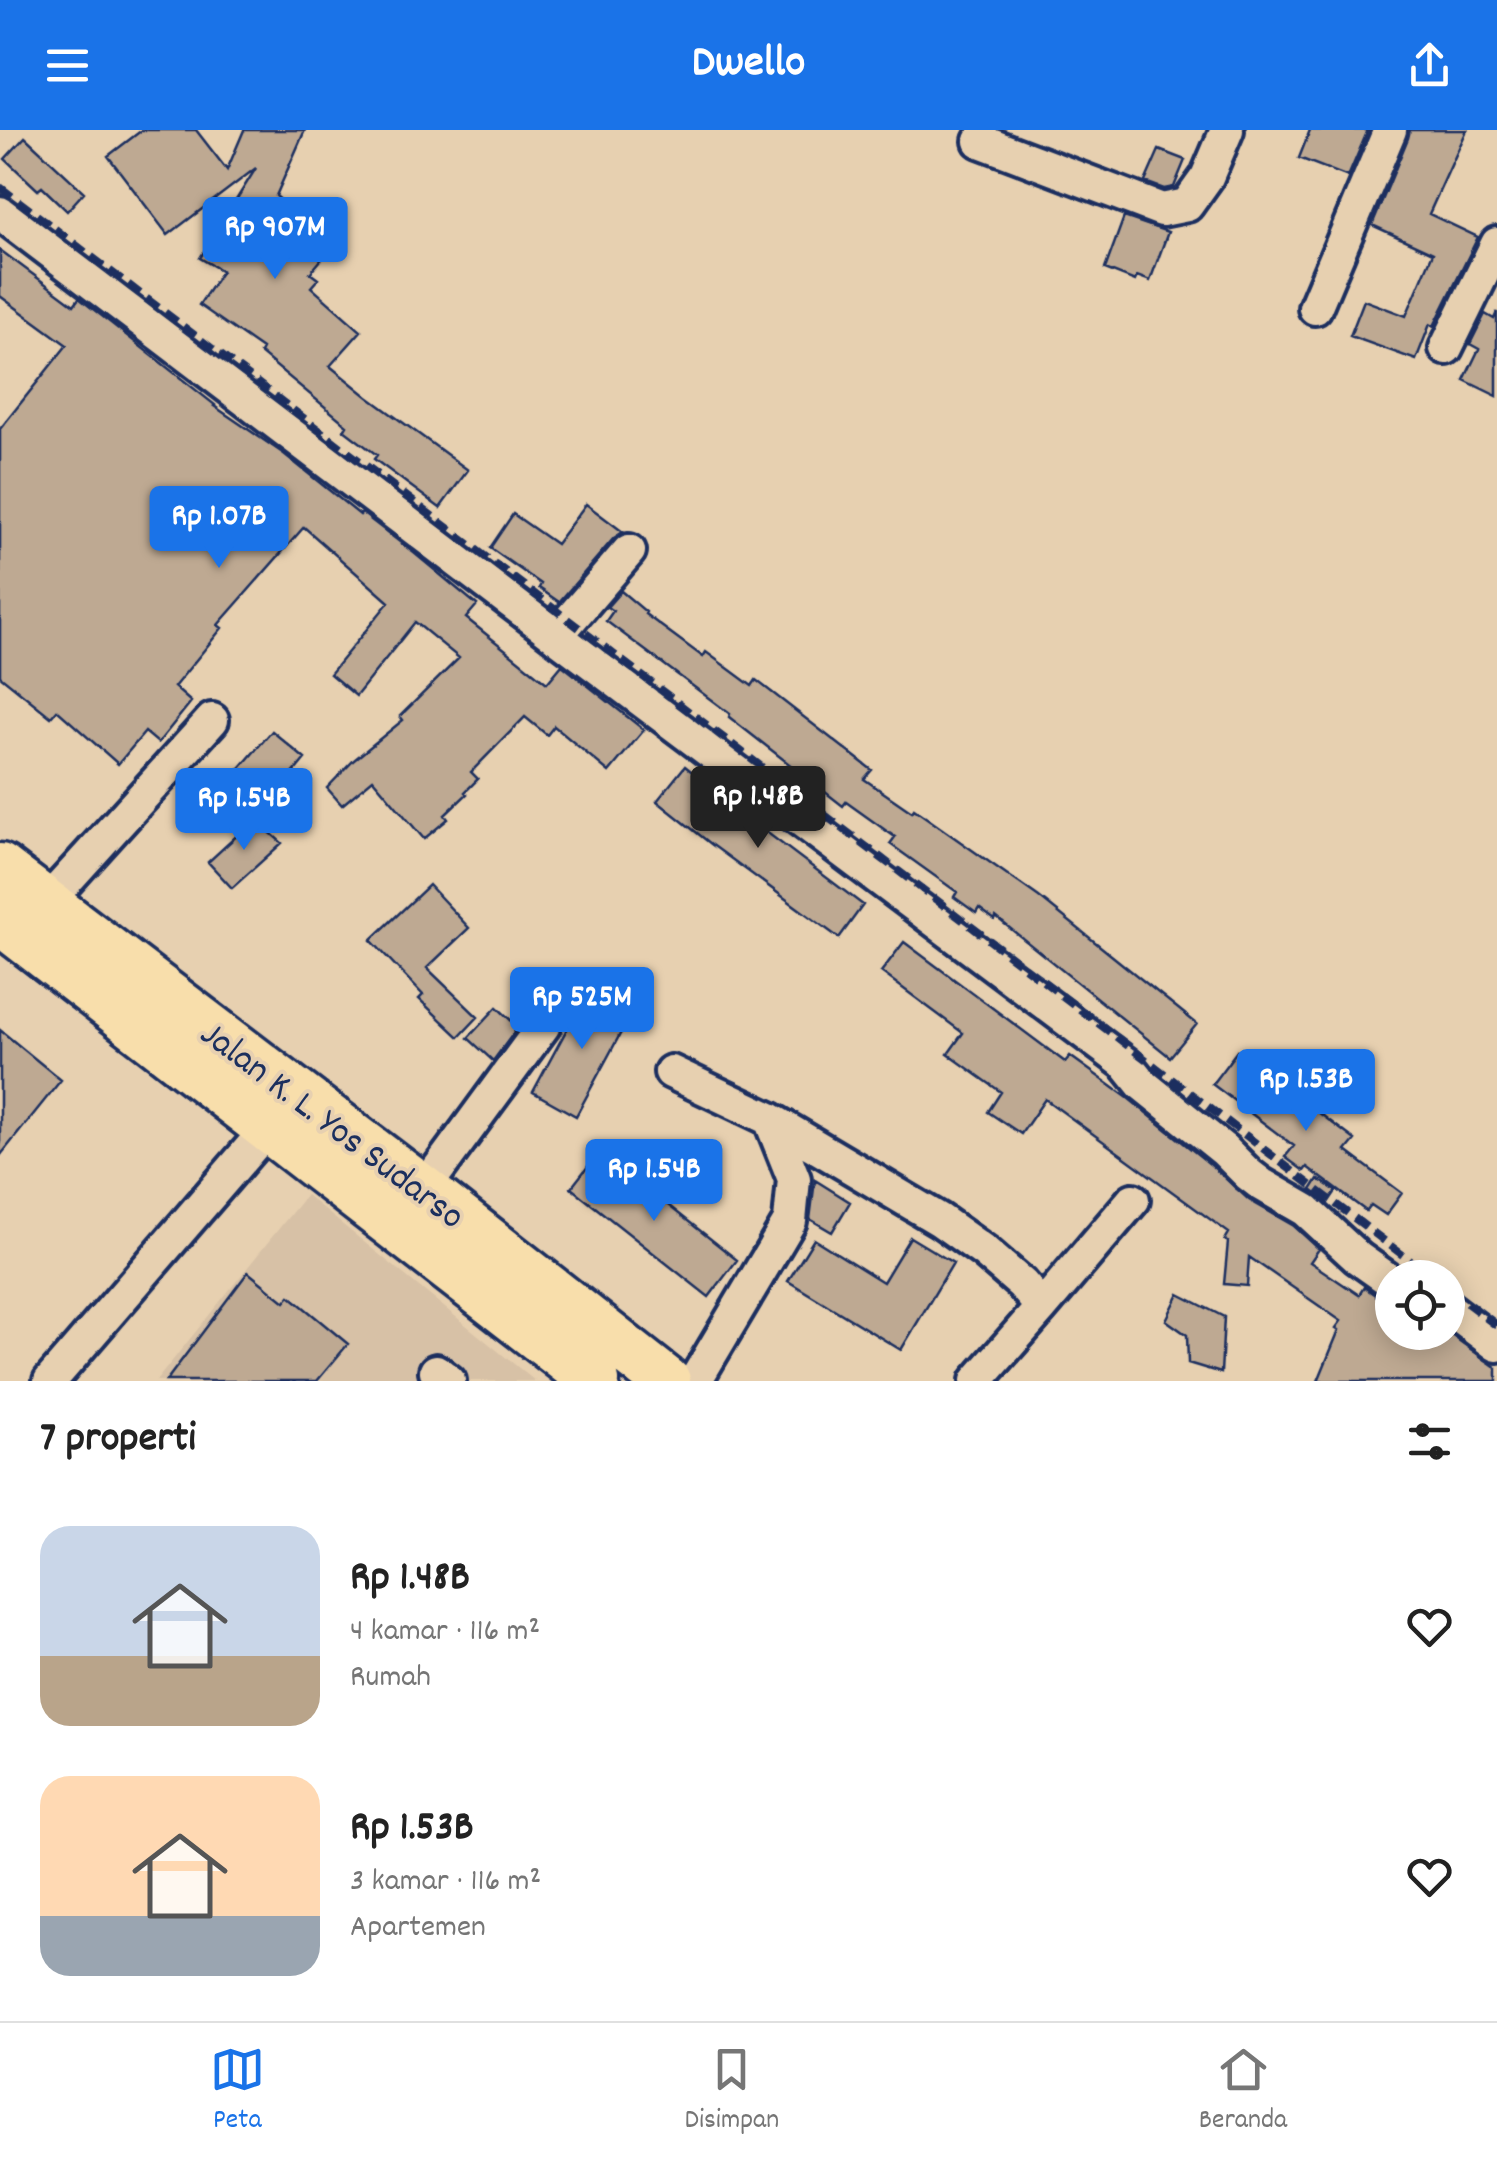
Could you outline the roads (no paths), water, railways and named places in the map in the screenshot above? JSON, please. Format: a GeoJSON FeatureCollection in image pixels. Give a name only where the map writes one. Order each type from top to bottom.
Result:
{"type":"FeatureCollection","features":[{"type":"Feature","properties":{"kind":"highway","name":"Jalan K. L. Yos Sudarso"},"geometry":{"type":"LineString","coordinates":[[0,868],[422,1190],[652,1376]]}},
{"type":"Feature","properties":{"kind":"highway","name":"Jalan K. L. Yos Sudarso"},"geometry":{"type":"LineString","coordinates":[[0,920],[595,1381]]}},
{"type":"Feature","properties":{"kind":"street"},"geometry":{"type":"LineString","coordinates":[[980,140],[1162,210],[1187,206],[1207,176],[1227,130]]}},
{"type":"Feature","properties":{"kind":"street"},"geometry":{"type":"LineString","coordinates":[[1315,308],[1390,130]]}},
{"type":"Feature","properties":{"kind":"street"},"geometry":{"type":"LineString","coordinates":[[0,213],[1126,1064],[1142,1084],[1248,1174],[1306,1210],[1375,1270]]}},
{"type":"Feature","properties":{"kind":"street"},"geometry":{"type":"LineString","coordinates":[[1446,348],[1497,244]]}},
{"type":"Feature","properties":{"kind":"street"},"geometry":{"type":"LineString","coordinates":[[556,636],[629,551]]}},
{"type":"Feature","properties":{"kind":"street"},"geometry":{"type":"LineString","coordinates":[[46,903],[212,720]]}},
{"type":"Feature","properties":{"kind":"street"},"geometry":{"type":"LineString","coordinates":[[422,1190],[544,1024]]}},
{"type":"Feature","properties":{"kind":"street"},"geometry":{"type":"LineString","coordinates":[[671,1072],[770,1120],[940,1220],[985,1252],[1042,1307]]}},
{"type":"Feature","properties":{"kind":"street"},"geometry":{"type":"LineString","coordinates":[[695,1381],[790,1221],[794,1179],[770,1120]]}},
{"type":"Feature","properties":{"kind":"street"},"geometry":{"type":"LineString","coordinates":[[50,1381],[270,1127]]}},
{"type":"Feature","properties":{"kind":"street"},"geometry":{"type":"LineString","coordinates":[[977,1381],[1133,1200]]}},
{"type":"Feature","properties":{"kind":"street"},"geometry":{"type":"LineString","coordinates":[[1465,1321],[1497,1345]]}},
{"type":"Feature","properties":{"kind":"railway"},"geometry":{"type":"LineString","coordinates":[[0,187],[1409,1260]]}},
{"type":"Feature","properties":{"kind":"railway"},"geometry":{"type":"LineString","coordinates":[[1465,1302],[1497,1326]]}}]}
